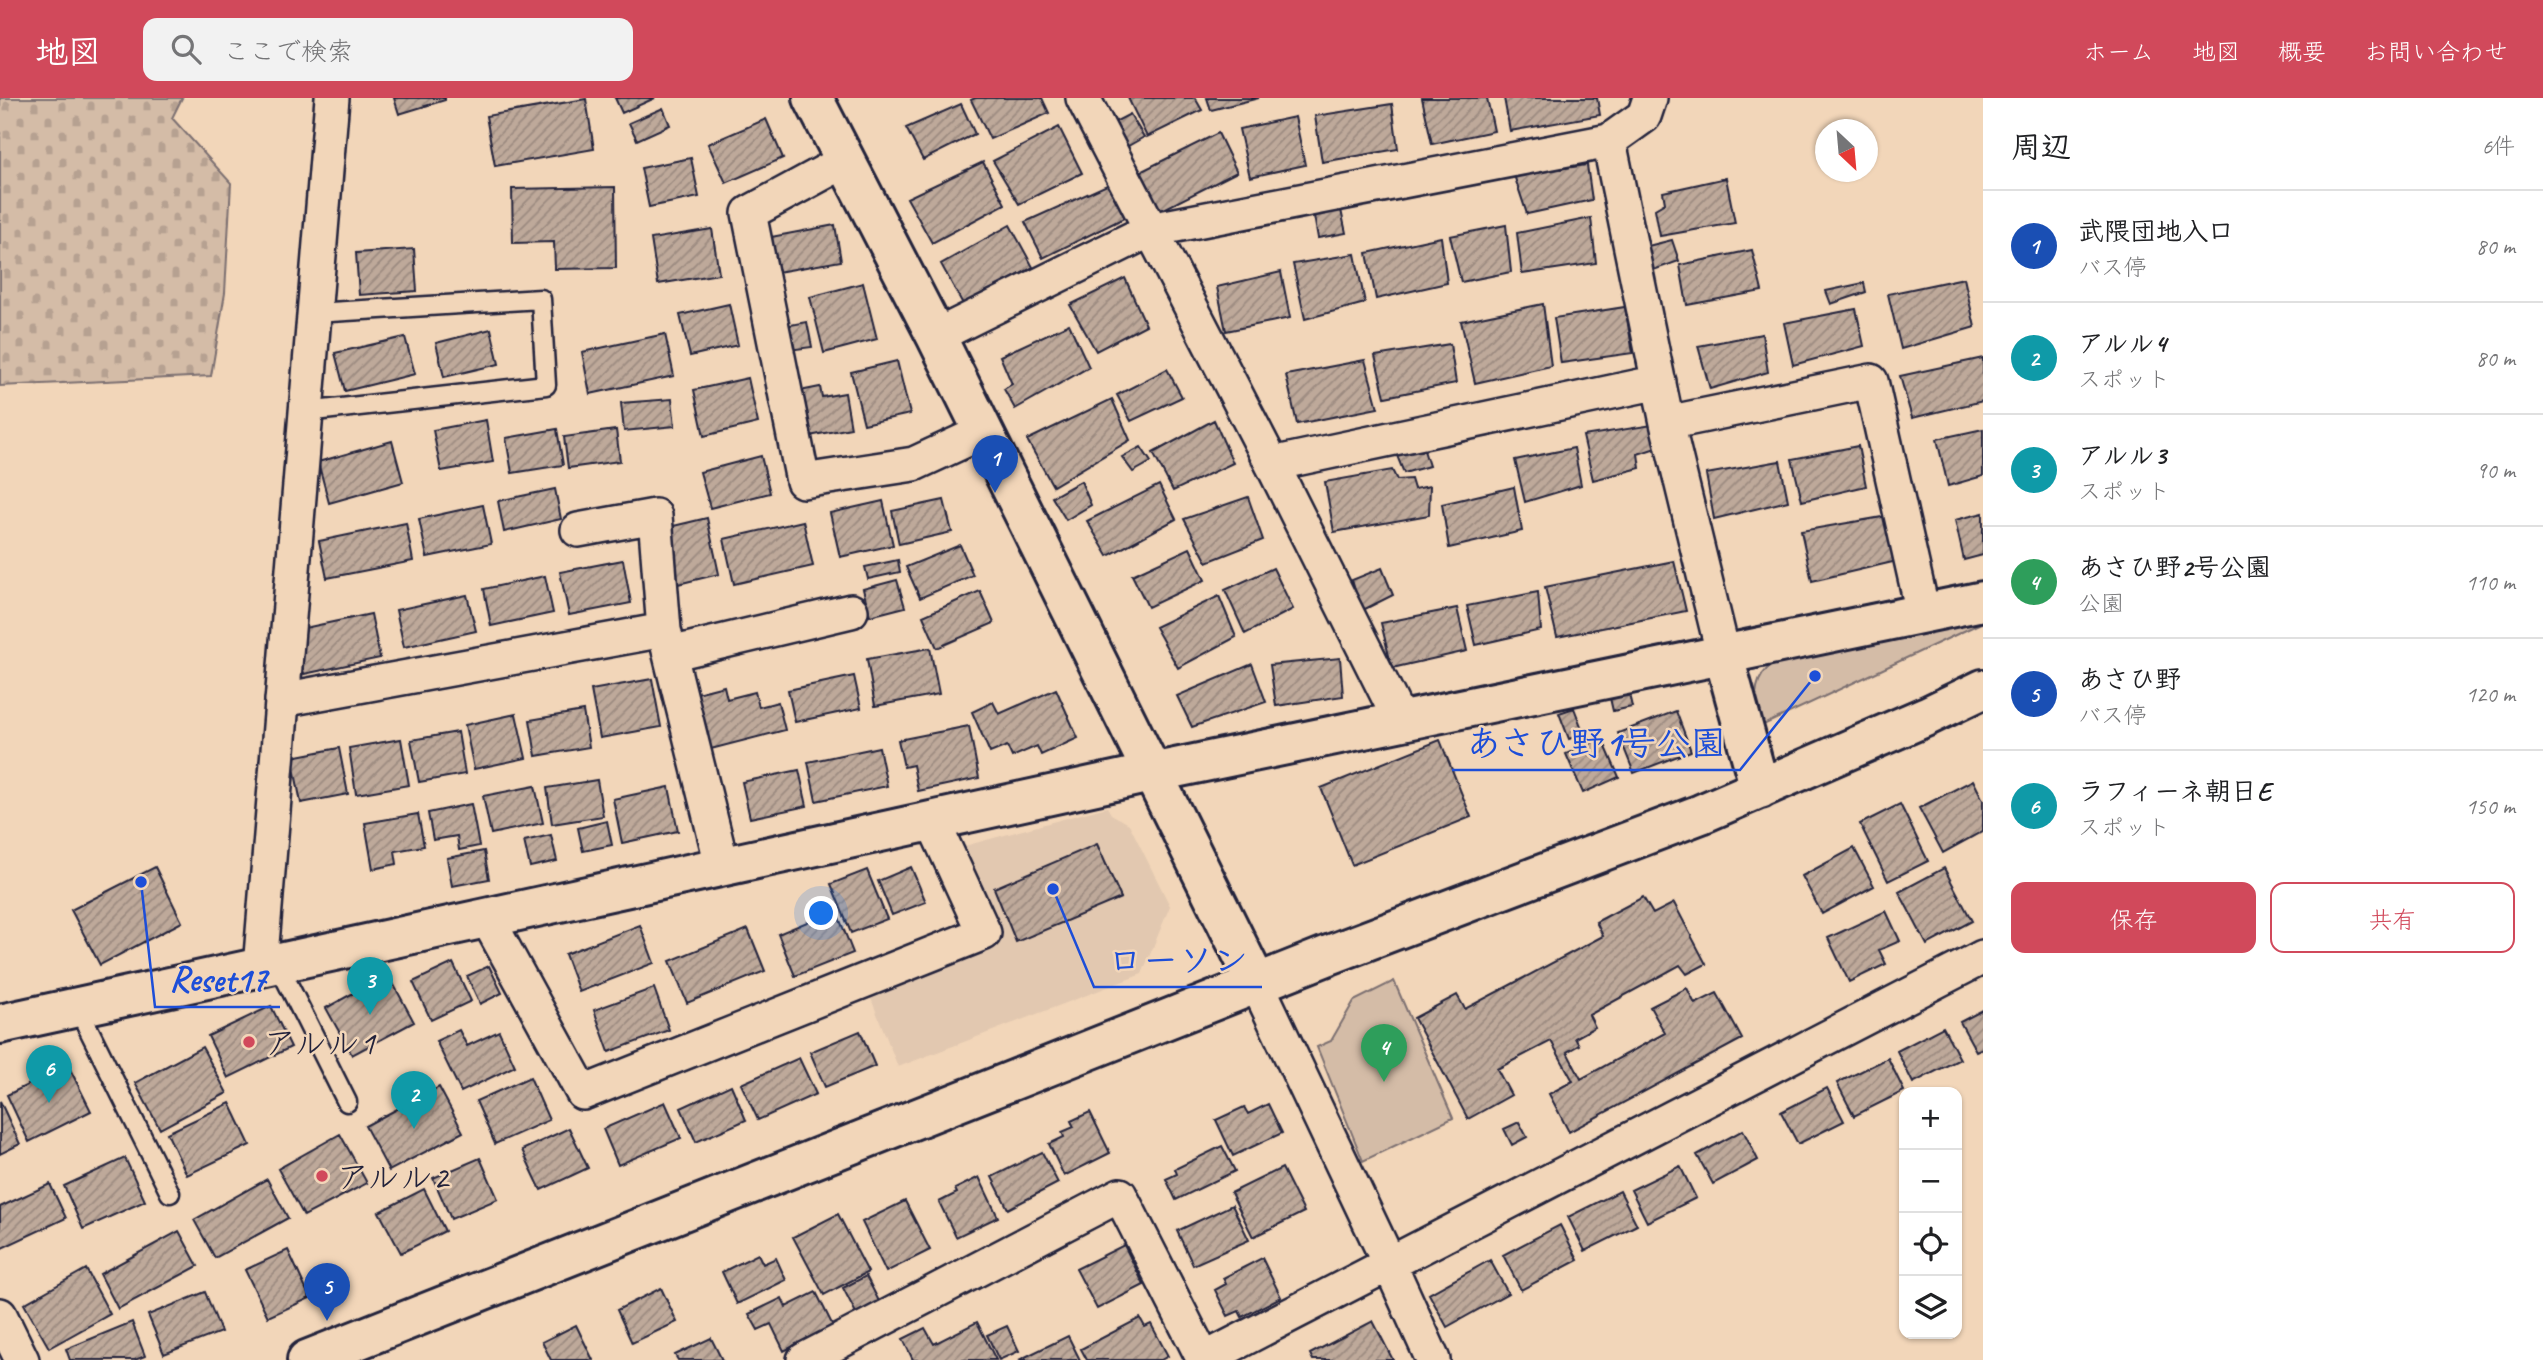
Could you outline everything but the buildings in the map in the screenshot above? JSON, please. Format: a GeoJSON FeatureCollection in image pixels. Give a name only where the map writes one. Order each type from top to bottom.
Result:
{"type":"FeatureCollection","features":[{"type":"Feature","properties":{"kind":"street"},"geometry":{"type":"LineString","coordinates":[[269,966],[282,700],[332,98]]}},
{"type":"Feature","properties":{"kind":"street"},"geometry":{"type":"LineString","coordinates":[[813,98],[936,336],[1257,984],[1433,1360]]}},
{"type":"Feature","properties":{"kind":"street"},"geometry":{"type":"LineString","coordinates":[[1083,98],[1272,464],[1400,720]]}},
{"type":"Feature","properties":{"kind":"street"},"geometry":{"type":"LineString","coordinates":[[936,336],[1150,230],[1609,141],[1644,116],[1650,98]]}},
{"type":"Feature","properties":{"kind":"street"},"geometry":{"type":"LineString","coordinates":[[1609,141],[1667,423],[1723,653],[1760,789]]}},
{"type":"Feature","properties":{"kind":"street"},"geometry":{"type":"LineString","coordinates":[[845,161],[749,214],[803,481],[914,464],[983,432]]}},
{"type":"Feature","properties":{"kind":"street"},"geometry":{"type":"LineString","coordinates":[[1667,423],[1871,381],[1923,613]]}},
{"type":"Feature","properties":{"kind":"street"},"geometry":{"type":"LineString","coordinates":[[1272,464],[1659,382]]}},
{"type":"Feature","properties":{"kind":"street"},"geometry":{"type":"LineString","coordinates":[[578,530],[655,516],[667,642],[722,865]]}},
{"type":"Feature","properties":{"kind":"street"},"geometry":{"type":"LineString","coordinates":[[0,1024],[1151,773],[1983,601]]}},
{"type":"Feature","properties":{"kind":"street"},"geometry":{"type":"LineString","coordinates":[[282,700],[667,642],[851,611]]}},
{"type":"Feature","properties":{"kind":"street"},"geometry":{"type":"LineString","coordinates":[[307,1360],[1257,984],[1701,814],[1983,689]]}},
{"type":"Feature","properties":{"kind":"street"},"geometry":{"type":"LineString","coordinates":[[487,918],[583,1093],[984,933],[932,820]]}},
{"type":"Feature","properties":{"kind":"street"},"geometry":{"type":"LineString","coordinates":[[804,1360],[1120,1195],[1203,1360],[1983,957]]}},
{"type":"Feature","properties":{"kind":"street"},"geometry":{"type":"LineString","coordinates":[[0,1315],[23,1360]]}},
{"type":"Feature","properties":{"kind":"lane"},"geometry":{"type":"LineString","coordinates":[[306,412],[546,385],[541,299],[314,313]]}},
{"type":"Feature","properties":{"kind":"lane"},"geometry":{"type":"LineString","coordinates":[[269,966],[347,1102]]}},
{"type":"Feature","properties":{"kind":"lane"},"geometry":{"type":"LineString","coordinates":[[78,1008],[170,1193]]}},
{"type":"Feature","properties":{"kind":"shaded area"},"geometry":{"type":"Polygon","coordinates":[[[1107,807],[1111,814],[1129,824],[1170,906],[1142,974],[898,1067],[870,996],[995,942],[957,848],[1107,807]]]}},
{"type":"Feature","properties":{"kind":"green space"},"geometry":{"type":"Polygon","coordinates":[[[0,98],[182,98],[172,118],[231,183],[225,293],[211,376],[0,386],[0,98]]]}},
{"type":"Feature","properties":{"kind":"green space"},"geometry":{"type":"Polygon","coordinates":[[[1983,619],[1983,622],[1759,727],[1757,689],[1762,675],[1776,663],[1792,657],[1983,619]]]}},
{"type":"Feature","properties":{"kind":"green space"},"geometry":{"type":"Polygon","coordinates":[[[1394,981],[1453,1118],[1363,1161],[1317,1047],[1331,1041],[1354,1001],[1394,981]]]}},
{"type":"Feature","properties":{"kind":"place","name":"武隈団地入口"},"geometry":{"type":"Point","coordinates":[995,493]}},
{"type":"Feature","properties":{"kind":"place","name":"あさひ野1号公園"},"geometry":{"type":"Point","coordinates":[1815,676]}},
{"type":"Feature","properties":{"kind":"place","name":"Reset17"},"geometry":{"type":"Point","coordinates":[141,882]}},
{"type":"Feature","properties":{"kind":"place","name":"ローソン"},"geometry":{"type":"Point","coordinates":[1053,889]}},
{"type":"Feature","properties":{"kind":"place","name":"アルル3"},"geometry":{"type":"Point","coordinates":[370,1015]}},
{"type":"Feature","properties":{"kind":"place","name":"アルル1"},"geometry":{"type":"Point","coordinates":[249,1042]}},
{"type":"Feature","properties":{"kind":"place","name":"あさひ野2号公園"},"geometry":{"type":"Point","coordinates":[1384,1082]}},
{"type":"Feature","properties":{"kind":"place","name":"ラフィーネ朝日E"},"geometry":{"type":"Point","coordinates":[49,1103]}},
{"type":"Feature","properties":{"kind":"place","name":"アルル4"},"geometry":{"type":"Point","coordinates":[414,1129]}},
{"type":"Feature","properties":{"kind":"place","name":"アルル2"},"geometry":{"type":"Point","coordinates":[322,1176]}},
{"type":"Feature","properties":{"kind":"place","name":"あさひ野"},"geometry":{"type":"Point","coordinates":[327,1321]}}]}
